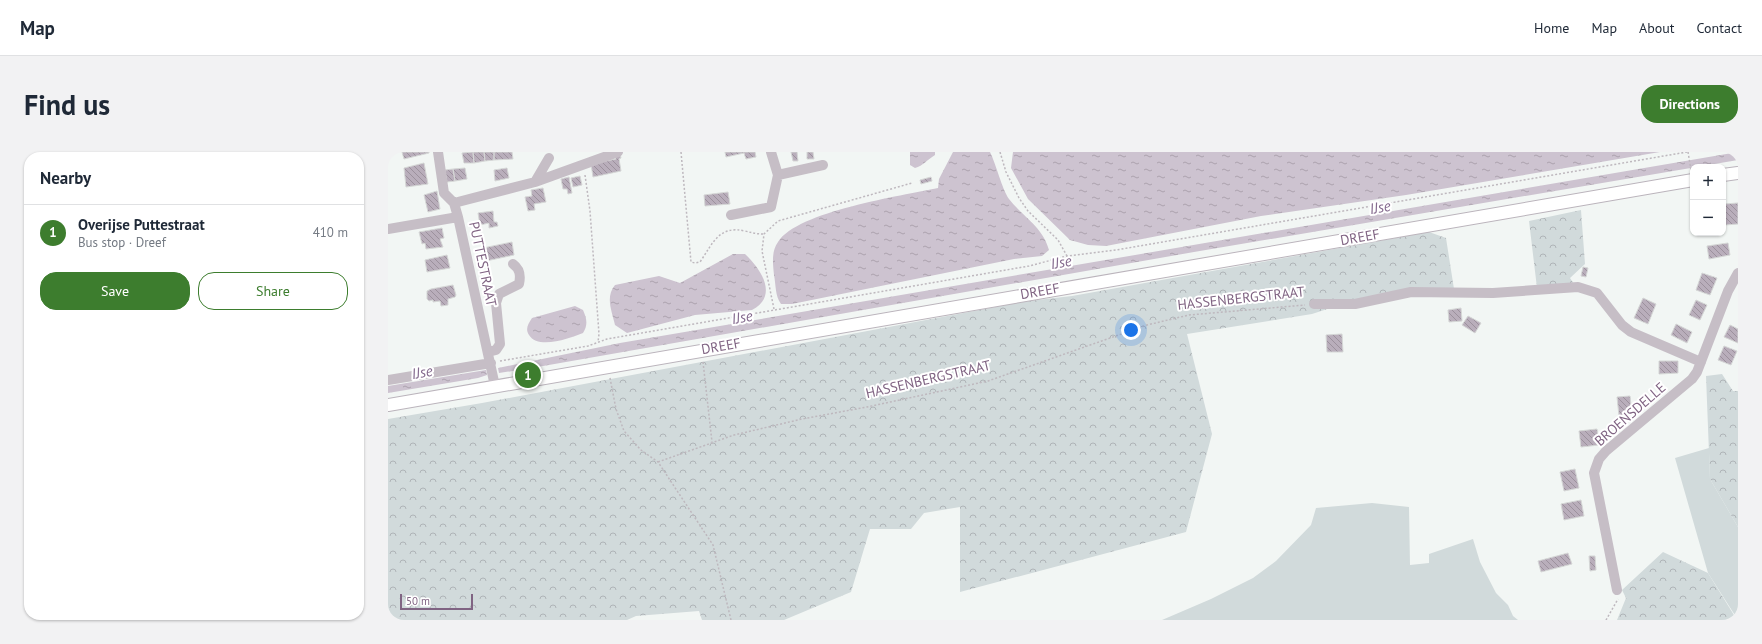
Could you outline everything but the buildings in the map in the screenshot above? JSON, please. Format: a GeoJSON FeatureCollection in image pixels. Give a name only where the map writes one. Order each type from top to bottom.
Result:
{"type":"FeatureCollection","features":[{"type":"Feature","properties":{"kind":"main road"},"geometry":{"type":"LineString","coordinates":[[1726,175],[1738,173]]}},
{"type":"Feature","properties":{"kind":"main road","name":"DREEF"},"geometry":{"type":"LineString","coordinates":[[388,405],[493,373],[607,366],[1690,175]]}},
{"type":"Feature","properties":{"kind":"street","name":"PUTTESTRAAT"},"geometry":{"type":"LineString","coordinates":[[438,152],[444,193],[454,204],[458,217],[493,373]]}},
{"type":"Feature","properties":{"kind":"street"},"geometry":{"type":"LineString","coordinates":[[454,204],[535,182],[618,152]]}},
{"type":"Feature","properties":{"kind":"street"},"geometry":{"type":"LineString","coordinates":[[731,215],[772,207],[778,175],[771,152]]}},
{"type":"Feature","properties":{"kind":"street"},"geometry":{"type":"LineString","coordinates":[[535,182],[549,158]]}},
{"type":"Feature","properties":{"kind":"street"},"geometry":{"type":"LineString","coordinates":[[778,175],[823,166]]}},
{"type":"Feature","properties":{"kind":"street"},"geometry":{"type":"LineString","coordinates":[[388,229],[458,217]]}},
{"type":"Feature","properties":{"kind":"street"},"geometry":{"type":"LineString","coordinates":[[488,352],[496,350],[500,344],[496,303],[499,294],[519,284],[521,276],[518,267],[513,264]]}},
{"type":"Feature","properties":{"kind":"street","name":"BROENSDELLE"},"geometry":{"type":"LineString","coordinates":[[1617,590],[1596,481],[1596,466],[1606,452],[1692,379],[1701,362],[1728,291],[1738,272]]}},
{"type":"Feature","properties":{"kind":"street","name":"HASSENBERGSTRAAT"},"geometry":{"type":"LineString","coordinates":[[1314,304],[1355,304],[1411,292],[1493,293],[1578,287],[1597,294],[1622,325],[1631,332],[1701,362]]}},
{"type":"Feature","properties":{"kind":"street","name":"DREEF"},"geometry":{"type":"LineString","coordinates":[[388,380],[493,373]]}},
{"type":"Feature","properties":{"kind":"path"},"geometry":{"type":"LineString","coordinates":[[681,152],[691,262],[700,262],[720,233],[727,230],[764,234]]}},
{"type":"Feature","properties":{"kind":"path"},"geometry":{"type":"LineString","coordinates":[[1000,152],[1006,172],[1019,198],[1028,211],[1058,240],[1067,256]]}},
{"type":"Feature","properties":{"kind":"path"},"geometry":{"type":"LineString","coordinates":[[493,373],[608,339],[1021,267],[1067,256],[1116,250],[1688,152],[1691,164]]}},
{"type":"Feature","properties":{"kind":"path"},"geometry":{"type":"LineString","coordinates":[[583,164],[590,211],[599,334],[598,342]]}},
{"type":"Feature","properties":{"kind":"path"},"geometry":{"type":"LineString","coordinates":[[774,309],[762,250],[764,234],[778,221],[912,183]]}},
{"type":"Feature","properties":{"kind":"path","name":"HASSENBERGSTRAAT"},"geometry":{"type":"LineString","coordinates":[[658,462],[734,435],[802,419],[867,407],[988,381],[1140,328],[1182,317],[1233,310],[1314,304]]}},
{"type":"Feature","properties":{"kind":"path"},"geometry":{"type":"LineString","coordinates":[[701,350],[712,442]]}},
{"type":"Feature","properties":{"kind":"path"},"geometry":{"type":"LineString","coordinates":[[607,366],[616,409],[624,431],[641,450],[658,462],[713,545],[731,620]]}},
{"type":"Feature","properties":{"kind":"path"},"geometry":{"type":"LineString","coordinates":[[1606,620],[1618,598],[1617,590]]}},
{"type":"Feature","properties":{"kind":"green space"},"geometry":{"type":"Polygon","coordinates":[[[1581,210],[1585,264],[1570,278],[1574,284],[1537,288],[1529,221],[1581,210]]]}},
{"type":"Feature","properties":{"kind":"green space"},"geometry":{"type":"Polygon","coordinates":[[[1429,232],[1446,238],[1454,289],[1346,303],[1312,314],[1187,334],[1212,434],[1186,532],[960,592],[960,507],[924,513],[911,529],[870,529],[851,592],[784,620],[702,620],[699,611],[636,616],[627,620],[388,620],[388,419],[482,403],[1028,301],[1072,296],[1429,232]]]}},
{"type":"Feature","properties":{"kind":"green space"},"geometry":{"type":"Polygon","coordinates":[[[1722,374],[1733,391],[1738,391],[1738,527],[1710,479],[1706,376],[1722,374]]]}},
{"type":"Feature","properties":{"kind":"green space"},"geometry":{"type":"Polygon","coordinates":[[[1709,448],[1710,479],[1738,527],[1738,620],[1708,573],[1675,458],[1709,448]]]}},
{"type":"Feature","properties":{"kind":"green space"},"geometry":{"type":"Polygon","coordinates":[[[1372,503],[1409,507],[1410,565],[1429,563],[1429,554],[1473,539],[1480,562],[1496,593],[1508,605],[1513,616],[1518,620],[1162,620],[1211,599],[1253,578],[1276,561],[1311,525],[1316,508],[1372,503]]]}},
{"type":"Feature","properties":{"kind":"green space"},"geometry":{"type":"Polygon","coordinates":[[[1663,552],[1708,573],[1737,620],[1617,620],[1626,598],[1622,590],[1663,552]]]}},
{"type":"Feature","properties":{"kind":"water"},"geometry":{"type":"Polygon","coordinates":[[[910,152],[935,152],[935,155],[921,166],[915,168],[910,165],[910,152]]]}},
{"type":"Feature","properties":{"kind":"water"},"geometry":{"type":"Polygon","coordinates":[[[953,152],[990,152],[1009,199],[1042,235],[1049,250],[1042,256],[1014,259],[792,304],[781,304],[776,290],[773,254],[778,242],[789,231],[828,213],[852,206],[938,188],[939,179],[953,152]]]}},
{"type":"Feature","properties":{"kind":"water"},"geometry":{"type":"Polygon","coordinates":[[[1013,152],[1660,152],[1406,195],[1261,216],[1106,246],[1088,245],[1070,240],[1028,199],[1011,168],[1013,152]]]}},
{"type":"Feature","properties":{"kind":"water"},"geometry":{"type":"Polygon","coordinates":[[[1738,152],[1738,160],[1714,164],[1690,164],[1690,168],[1194,252],[499,373],[498,368],[620,343],[1738,152]]]}},
{"type":"Feature","properties":{"kind":"water"},"geometry":{"type":"Polygon","coordinates":[[[733,254],[745,254],[757,267],[765,282],[765,297],[760,304],[752,310],[695,315],[627,333],[615,325],[611,309],[610,294],[615,285],[659,276],[680,283],[733,254]]]}},
{"type":"Feature","properties":{"kind":"water"},"geometry":{"type":"Polygon","coordinates":[[[575,306],[583,310],[585,316],[586,325],[583,333],[555,342],[540,342],[533,339],[529,335],[527,331],[529,322],[532,318],[575,306]]]}},
{"type":"Feature","properties":{"kind":"water"},"geometry":{"type":"Polygon","coordinates":[[[486,370],[487,375],[478,378],[388,393],[388,386],[486,370]]]}},
{"type":"Feature","properties":{"kind":"place","name":"Overijse Puttestraat"},"geometry":{"type":"Point","coordinates":[528,375]}},
{"type":"Feature","properties":{"kind":"water label","name":"IJse"},"geometry":{"type":"Point","coordinates":[1380,207]}},
{"type":"Feature","properties":{"kind":"water label","name":"IJse"},"geometry":{"type":"Point","coordinates":[1061,262]}},
{"type":"Feature","properties":{"kind":"water label","name":"IJse"},"geometry":{"type":"Point","coordinates":[742,317]}},
{"type":"Feature","properties":{"kind":"water label","name":"IJse"},"geometry":{"type":"Point","coordinates":[422,372]}}]}
